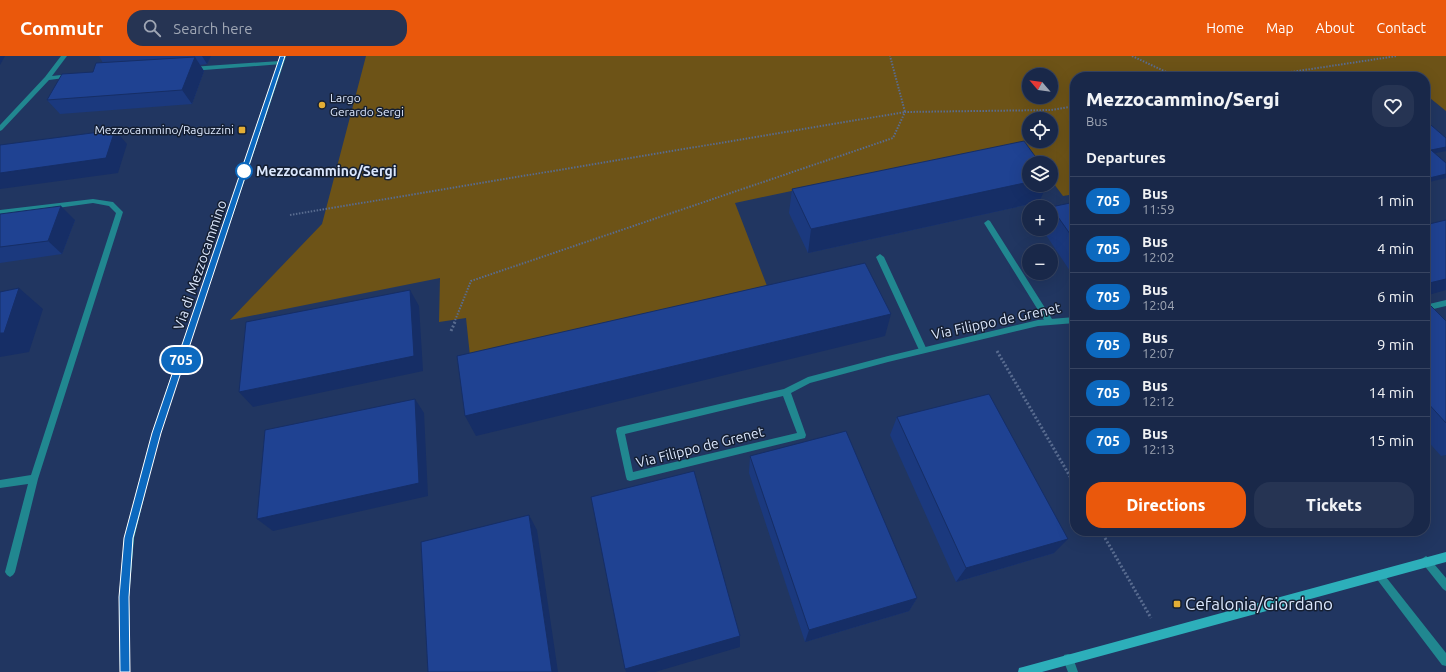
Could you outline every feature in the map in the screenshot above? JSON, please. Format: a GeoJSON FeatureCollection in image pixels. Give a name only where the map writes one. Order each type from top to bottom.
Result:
{"type":"FeatureCollection","features":[{"type":"Feature","properties":{"kind":"street"},"geometry":{"type":"LineString","coordinates":[[0,129],[47,78],[64,56]]}},
{"type":"Feature","properties":{"kind":"street"},"geometry":{"type":"LineString","coordinates":[[187,69],[281,59]]}},
{"type":"Feature","properties":{"kind":"street","name":"Via di Mezzocammino"},"geometry":{"type":"LineString","coordinates":[[125,672],[124,597],[129,538],[156,433],[281,59]]}},
{"type":"Feature","properties":{"kind":"street"},"geometry":{"type":"LineString","coordinates":[[47,78],[78,76]]}},
{"type":"Feature","properties":{"kind":"street"},"geometry":{"type":"LineString","coordinates":[[0,213],[93,201],[111,204],[120,212],[34,479],[10,572]]}},
{"type":"Feature","properties":{"kind":"street"},"geometry":{"type":"LineString","coordinates":[[988,223],[1049,321]]}},
{"type":"Feature","properties":{"kind":"street"},"geometry":{"type":"LineString","coordinates":[[880,257],[923,350]]}},
{"type":"Feature","properties":{"kind":"street"},"geometry":{"type":"LineString","coordinates":[[1430,307],[1446,303]]}},
{"type":"Feature","properties":{"kind":"street","name":"Via Filippo de Grenet"},"geometry":{"type":"LineString","coordinates":[[786,392],[802,435],[630,477],[620,431],[786,392],[808,380],[923,350],[1049,321],[1070,320]]}},
{"type":"Feature","properties":{"kind":"street"},"geometry":{"type":"LineString","coordinates":[[0,484],[34,479]]}},
{"type":"Feature","properties":{"kind":"street"},"geometry":{"type":"LineString","coordinates":[[1023,672],[1426,561],[1446,557]]}},
{"type":"Feature","properties":{"kind":"street"},"geometry":{"type":"LineString","coordinates":[[1426,561],[1446,586]]}},
{"type":"Feature","properties":{"kind":"street"},"geometry":{"type":"LineString","coordinates":[[1379,575],[1446,661]]}},
{"type":"Feature","properties":{"kind":"street"},"geometry":{"type":"LineString","coordinates":[[1068,659],[1073,672]]}},
{"type":"Feature","properties":{"kind":"path"},"geometry":{"type":"LineString","coordinates":[[450,331],[471,281],[893,138],[905,112],[890,56]]}},
{"type":"Feature","properties":{"kind":"path"},"geometry":{"type":"LineString","coordinates":[[1132,56],[1167,72]]}},
{"type":"Feature","properties":{"kind":"path"},"geometry":{"type":"LineString","coordinates":[[1291,72],[1397,56]]}},
{"type":"Feature","properties":{"kind":"path"},"geometry":{"type":"LineString","coordinates":[[290,216],[905,112],[1051,110],[1070,107]]}},
{"type":"Feature","properties":{"kind":"path"},"geometry":{"type":"LineString","coordinates":[[988,335],[1070,476]]}},
{"type":"Feature","properties":{"kind":"path"},"geometry":{"type":"LineString","coordinates":[[1104,536],[1160,634]]}},
{"type":"Feature","properties":{"kind":"shaded area"},"geometry":{"type":"Polygon","coordinates":[[[366,56],[1446,56],[1446,111],[1430,98],[1430,72],[1070,72],[1070,195],[1063,196],[1058,189],[1058,156],[1033,156],[1027,148],[1058,148],[1058,112],[1022,112],[1022,142],[735,203],[767,286],[470,356],[466,318],[439,322],[440,278],[230,320],[322,224],[366,56]]]}},
{"type":"Feature","properties":{"kind":"building"},"geometry":{"type":"Polygon","coordinates":[[[195,57],[182,90],[47,100],[62,74],[93,72],[96,63],[195,57]]]}},
{"type":"Feature","properties":{"kind":"building"},"geometry":{"type":"Polygon","coordinates":[[[1430,124],[1446,138],[1446,147],[1431,150],[1446,163],[1446,174],[1430,178],[1430,124]]]}},
{"type":"Feature","properties":{"kind":"building"},"geometry":{"type":"Polygon","coordinates":[[[115,130],[106,158],[0,173],[0,145],[115,130]]]}},
{"type":"Feature","properties":{"kind":"building"},"geometry":{"type":"Polygon","coordinates":[[[1022,141],[1022,148],[1029,148],[1035,156],[1022,156],[1022,184],[811,229],[792,189],[1022,141]]]}},
{"type":"Feature","properties":{"kind":"building"},"geometry":{"type":"Polygon","coordinates":[[[1070,203],[1070,234],[1058,217],[1058,206],[1070,203]]]}},
{"type":"Feature","properties":{"kind":"building"},"geometry":{"type":"Polygon","coordinates":[[[61,206],[48,241],[0,247],[0,214],[61,206]]]}},
{"type":"Feature","properties":{"kind":"building"},"geometry":{"type":"Polygon","coordinates":[[[1446,220],[1446,279],[1430,283],[1430,224],[1446,220]]]}},
{"type":"Feature","properties":{"kind":"building"},"geometry":{"type":"Polygon","coordinates":[[[865,263],[891,314],[465,416],[457,356],[865,263]]]}},
{"type":"Feature","properties":{"kind":"building"},"geometry":{"type":"Polygon","coordinates":[[[19,288],[4,333],[0,333],[0,292],[19,288]]]}},
{"type":"Feature","properties":{"kind":"building"},"geometry":{"type":"Polygon","coordinates":[[[410,290],[414,356],[239,392],[246,322],[410,290]]]}},
{"type":"Feature","properties":{"kind":"building"},"geometry":{"type":"Polygon","coordinates":[[[1430,305],[1446,321],[1446,423],[1430,405],[1430,305]]]}},
{"type":"Feature","properties":{"kind":"building"},"geometry":{"type":"Polygon","coordinates":[[[989,394],[1068,539],[966,568],[897,417],[989,394]]]}},
{"type":"Feature","properties":{"kind":"building"},"geometry":{"type":"Polygon","coordinates":[[[415,399],[419,483],[257,519],[265,430],[415,399]]]}},
{"type":"Feature","properties":{"kind":"building"},"geometry":{"type":"Polygon","coordinates":[[[846,431],[917,598],[809,630],[750,456],[846,431]]]}},
{"type":"Feature","properties":{"kind":"building"},"geometry":{"type":"Polygon","coordinates":[[[694,471],[740,636],[625,669],[591,497],[694,471]]]}},
{"type":"Feature","properties":{"kind":"building"},"geometry":{"type":"Polygon","coordinates":[[[529,515],[552,672],[428,672],[421,542],[529,515]]]}},
{"type":"Feature","properties":{"kind":"bus line","name":"705"},"geometry":{"type":"LineString","coordinates":[[125,672],[124,597],[129,538],[156,433],[283,56]]}},
{"type":"Feature","properties":{"kind":"place","name":"Largo Gerardo Sergi"},"geometry":{"type":"Point","coordinates":[322,105]}},
{"type":"Feature","properties":{"kind":"place","name":"Mezzocammino/Raguzzini"},"geometry":{"type":"Point","coordinates":[242,130]}},
{"type":"Feature","properties":{"kind":"place","name":"Mezzocammino/Sergi"},"geometry":{"type":"Point","coordinates":[244,171]}},
{"type":"Feature","properties":{"kind":"place","name":"Cefalonia/Giordano"},"geometry":{"type":"Point","coordinates":[1177,604]}}]}
